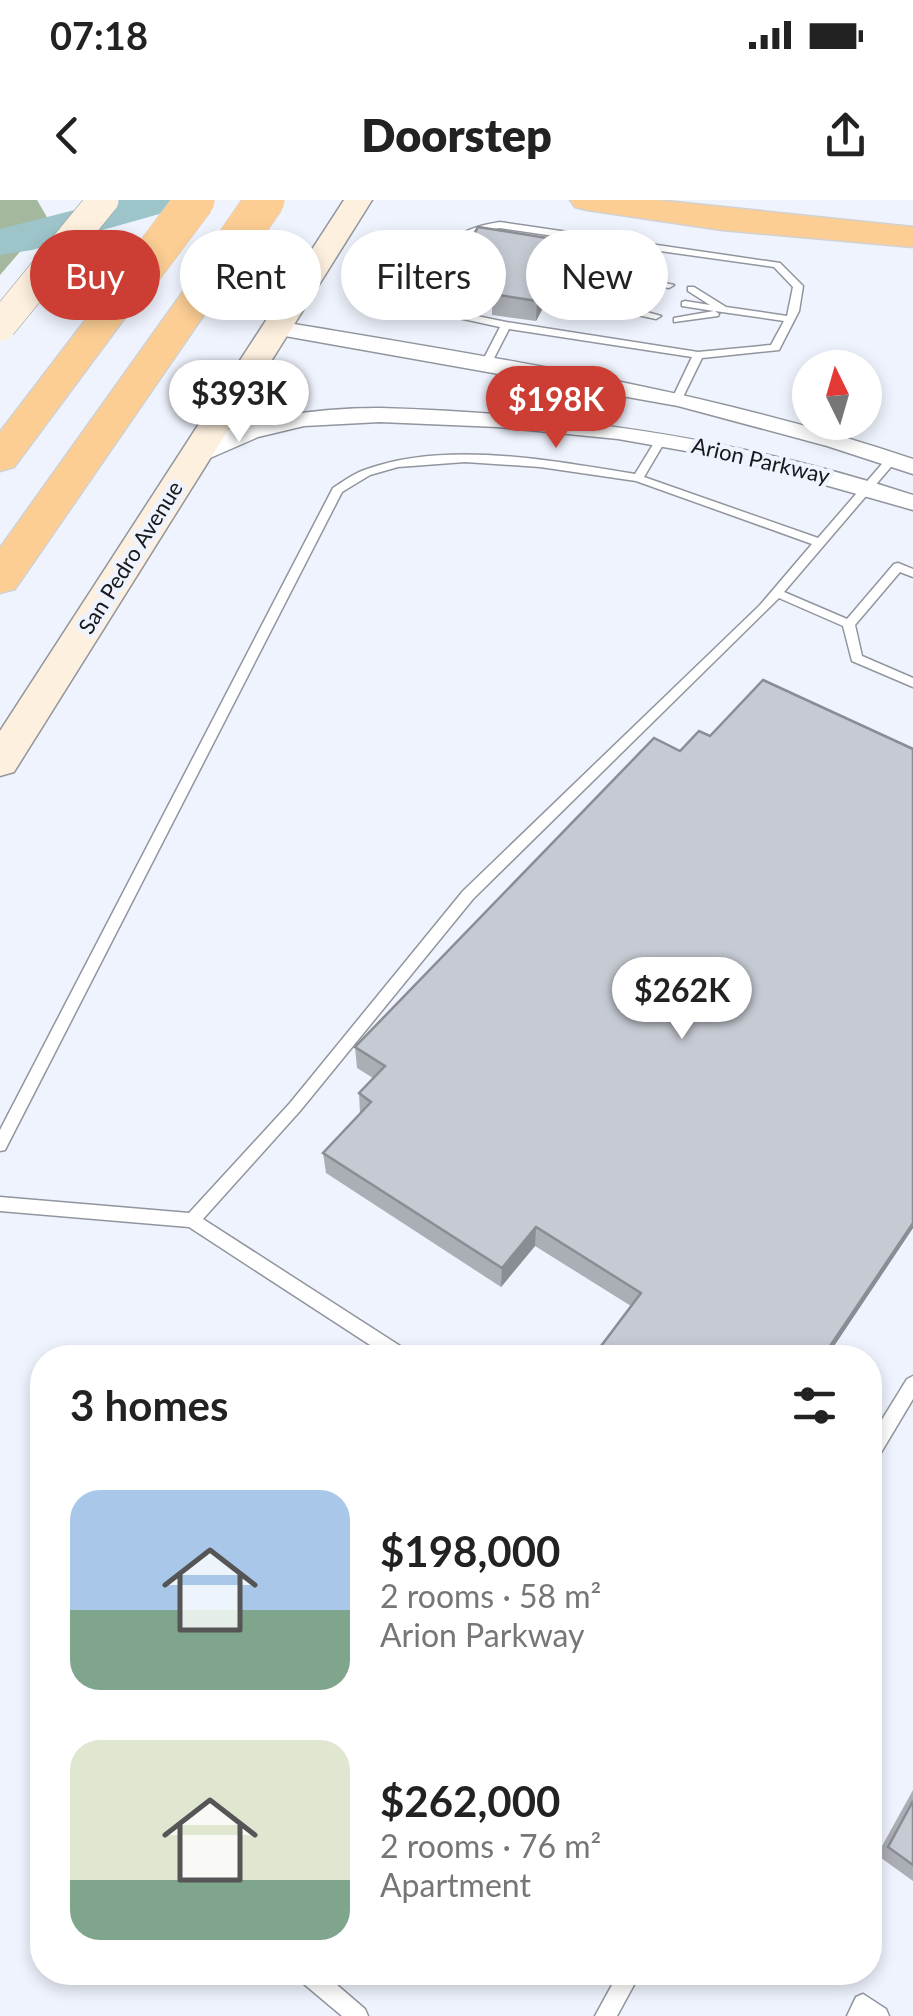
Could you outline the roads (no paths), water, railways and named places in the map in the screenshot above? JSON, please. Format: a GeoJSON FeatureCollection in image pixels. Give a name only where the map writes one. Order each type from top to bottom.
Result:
{"type":"FeatureCollection","features":[{"type":"Feature","properties":{"kind":"highway"},"geometry":{"type":"LineString","coordinates":[[0,460],[195,200]]}},
{"type":"Feature","properties":{"kind":"highway"},"geometry":{"type":"LineString","coordinates":[[0,579],[265,200]]}},
{"type":"Feature","properties":{"kind":"highway"},"geometry":{"type":"LineString","coordinates":[[587,200],[722,220],[913,237]]}},
{"type":"Feature","properties":{"kind":"highway"},"geometry":{"type":"LineString","coordinates":[[783,200],[913,209]]}},
{"type":"Feature","properties":{"kind":"main road"},"geometry":{"type":"LineString","coordinates":[[1,326],[103,200]]}},
{"type":"Feature","properties":{"kind":"main road","name":"San Pedro Avenue"},"geometry":{"type":"LineString","coordinates":[[0,762],[358,200]]}},
{"type":"Feature","properties":{"kind":"street","name":"Arion Parkway"},"geometry":{"type":"LineString","coordinates":[[276,328],[677,398],[831,437],[903,463]]}},
{"type":"Feature","properties":{"kind":"street"},"geometry":{"type":"LineString","coordinates":[[662,438],[677,398]]}},
{"type":"Feature","properties":{"kind":"street","name":"Arion Parkway"},"geometry":{"type":"LineString","coordinates":[[194,458],[258,429],[328,415],[494,419],[662,438],[868,488],[913,504]]}},
{"type":"Feature","properties":{"kind":"lane"},"geometry":{"type":"LineString","coordinates":[[534,230],[500,225],[472,228],[455,237],[422,292],[435,310],[506,325],[698,354],[775,348],[790,320],[798,286],[776,265],[668,250]]}},
{"type":"Feature","properties":{"kind":"lane"},"geometry":{"type":"LineString","coordinates":[[691,288],[729,311]]}},
{"type":"Feature","properties":{"kind":"lane"},"geometry":{"type":"LineString","coordinates":[[685,304],[790,320]]}},
{"type":"Feature","properties":{"kind":"lane"},"geometry":{"type":"LineString","coordinates":[[678,320],[729,311]]}},
{"type":"Feature","properties":{"kind":"lane"},"geometry":{"type":"LineString","coordinates":[[486,364],[506,325]]}},
{"type":"Feature","properties":{"kind":"lane"},"geometry":{"type":"LineString","coordinates":[[677,398],[698,354]]}},
{"type":"Feature","properties":{"kind":"lane"},"geometry":{"type":"LineString","coordinates":[[638,478],[662,438]]}},
{"type":"Feature","properties":{"kind":"lane"},"geometry":{"type":"LineString","coordinates":[[0,1145],[337,490],[370,471],[408,461],[540,462],[638,478],[820,543]]}},
{"type":"Feature","properties":{"kind":"lane"},"geometry":{"type":"LineString","coordinates":[[192,1220],[294,1107],[468,895],[777,593],[868,488],[903,463]]}},
{"type":"Feature","properties":{"kind":"lane"},"geometry":{"type":"LineString","coordinates":[[849,624],[898,567],[913,573]]}},
{"type":"Feature","properties":{"kind":"lane"},"geometry":{"type":"LineString","coordinates":[[777,593],[849,624]]}},
{"type":"Feature","properties":{"kind":"lane"},"geometry":{"type":"LineString","coordinates":[[849,624],[856,658],[913,683]]}},
{"type":"Feature","properties":{"kind":"lane"},"geometry":{"type":"LineString","coordinates":[[0,1204],[192,1220],[386,1345]]}},
{"type":"Feature","properties":{"kind":"lane"},"geometry":{"type":"LineString","coordinates":[[882,1435],[913,1384]]}},
{"type":"Feature","properties":{"kind":"lane"},"geometry":{"type":"LineString","coordinates":[[321,1985],[358,2016]]}},
{"type":"Feature","properties":{"kind":"lane"},"geometry":{"type":"LineString","coordinates":[[605,2016],[623,1985]]}},
{"type":"Feature","properties":{"kind":"lane"},"geometry":{"type":"LineString","coordinates":[[857,2016],[863,2004],[879,2016]]}},
{"type":"Feature","properties":{"kind":"waterway"},"geometry":{"type":"LineString","coordinates":[[0,242],[16,241],[162,200]]}}]}
